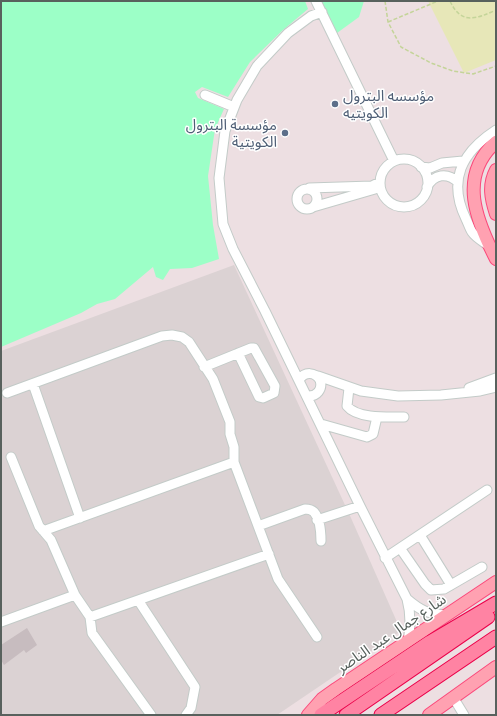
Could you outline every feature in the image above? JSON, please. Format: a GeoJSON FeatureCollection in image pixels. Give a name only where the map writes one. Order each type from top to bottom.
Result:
{"type":"FeatureCollection","features":[{"type":"Feature","properties":{"kind":"highway"},"geometry":{"type":"LineString","coordinates":[[321,715],[430,642],[496,603]]}},
{"type":"Feature","properties":{"kind":"highway"},"geometry":{"type":"LineString","coordinates":[[346,715],[496,611]]}},
{"type":"Feature","properties":{"kind":"highway"},"geometry":{"type":"LineString","coordinates":[[381,715],[496,637]]}},
{"type":"Feature","properties":{"kind":"main road"},"geometry":{"type":"LineString","coordinates":[[496,142],[481,161],[476,174],[473,191],[476,210],[482,231],[496,259]]}},
{"type":"Feature","properties":{"kind":"main road"},"geometry":{"type":"LineString","coordinates":[[496,170],[491,182],[490,194],[496,214]]}},
{"type":"Feature","properties":{"kind":"main road","name":"شارع جمال عبد الناصر"},"geometry":{"type":"LineString","coordinates":[[308,715],[322,699],[336,689],[496,582]]}},
{"type":"Feature","properties":{"kind":"main road"},"geometry":{"type":"LineString","coordinates":[[429,715],[496,666]]}},
{"type":"Feature","properties":{"kind":"street"},"geometry":{"type":"LineString","coordinates":[[316,1],[394,161]]}},
{"type":"Feature","properties":{"kind":"street"},"geometry":{"type":"LineString","coordinates":[[322,12],[311,16],[288,33],[257,66],[237,100],[225,131],[219,178],[223,224],[233,249],[321,424],[406,599],[410,613],[411,627],[408,641]]}},
{"type":"Feature","properties":{"kind":"street"},"geometry":{"type":"LineString","coordinates":[[205,94],[234,107]]}},
{"type":"Feature","properties":{"kind":"street"},"geometry":{"type":"LineString","coordinates":[[490,247],[473,233],[462,210],[457,191],[459,174],[463,161],[473,148],[496,130]]}},
{"type":"Feature","properties":{"kind":"street"},"geometry":{"type":"LineString","coordinates":[[427,187],[425,173],[421,167],[415,162],[408,160],[394,161],[384,170],[380,186],[384,197],[389,202],[402,207],[409,206],[421,200],[430,182],[435,177],[447,175],[454,178],[458,182]]}},
{"type":"Feature","properties":{"kind":"street"},"geometry":{"type":"LineString","coordinates":[[421,167],[430,168],[442,163],[463,161]]}},
{"type":"Feature","properties":{"kind":"street"},"geometry":{"type":"LineString","coordinates":[[380,186],[305,209],[298,205],[297,201],[298,193],[305,188],[380,186]]}},
{"type":"Feature","properties":{"kind":"street"},"geometry":{"type":"LineString","coordinates":[[309,188],[316,193],[317,196],[316,204],[313,207]]}},
{"type":"Feature","properties":{"kind":"street"},"geometry":{"type":"LineString","coordinates":[[7,393],[162,336],[172,335],[182,337],[188,342],[213,379],[230,422],[230,434],[234,447],[234,462],[278,579],[317,637]]}},
{"type":"Feature","properties":{"kind":"street"},"geometry":{"type":"LineString","coordinates":[[204,367],[240,357],[252,348],[255,349],[275,386],[275,390],[272,394],[262,398],[259,397],[240,357]]}},
{"type":"Feature","properties":{"kind":"street"},"geometry":{"type":"LineString","coordinates":[[299,380],[305,374],[309,373],[349,388],[372,393],[398,396],[451,394],[480,391],[496,387]]}},
{"type":"Feature","properties":{"kind":"street"},"geometry":{"type":"LineString","coordinates":[[314,410],[314,400],[320,391],[320,380],[318,376]]}},
{"type":"Feature","properties":{"kind":"street"},"geometry":{"type":"LineString","coordinates":[[451,394],[496,378]]}},
{"type":"Feature","properties":{"kind":"street"},"geometry":{"type":"LineString","coordinates":[[307,396],[315,395],[328,384],[334,382]]}},
{"type":"Feature","properties":{"kind":"street"},"geometry":{"type":"LineString","coordinates":[[33,384],[80,518]]}},
{"type":"Feature","properties":{"kind":"street"},"geometry":{"type":"LineString","coordinates":[[349,388],[347,406],[350,411],[377,417],[404,417]]}},
{"type":"Feature","properties":{"kind":"street"},"geometry":{"type":"LineString","coordinates":[[321,424],[367,437],[373,434],[377,417]]}},
{"type":"Feature","properties":{"kind":"street"},"geometry":{"type":"LineString","coordinates":[[11,457],[38,526],[51,540],[75,595],[90,617],[92,633],[151,715]]}},
{"type":"Feature","properties":{"kind":"street"},"geometry":{"type":"LineString","coordinates":[[43,531],[234,462]]}},
{"type":"Feature","properties":{"kind":"street"},"geometry":{"type":"LineString","coordinates":[[385,558],[487,490]]}},
{"type":"Feature","properties":{"kind":"street"},"geometry":{"type":"LineString","coordinates":[[317,520],[360,506]]}},
{"type":"Feature","properties":{"kind":"street"},"geometry":{"type":"LineString","coordinates":[[258,526],[305,509],[313,511],[320,528],[321,541]]}},
{"type":"Feature","properties":{"kind":"street"},"geometry":{"type":"LineString","coordinates":[[420,535],[451,585]]}},
{"type":"Feature","properties":{"kind":"street"},"geometry":{"type":"LineString","coordinates":[[400,548],[427,587],[435,590],[444,589],[482,567]]}},
{"type":"Feature","properties":{"kind":"street"},"geometry":{"type":"LineString","coordinates":[[90,617],[269,554]]}},
{"type":"Feature","properties":{"kind":"street"},"geometry":{"type":"LineString","coordinates":[[1,622],[75,595]]}},
{"type":"Feature","properties":{"kind":"street"},"geometry":{"type":"LineString","coordinates":[[406,599],[418,609],[432,614],[447,615]]}},
{"type":"Feature","properties":{"kind":"street"},"geometry":{"type":"LineString","coordinates":[[138,600],[195,687],[191,708],[186,715]]}},
{"type":"Feature","properties":{"kind":"street"},"geometry":{"type":"LineString","coordinates":[[453,697],[464,715]]}},
{"type":"Feature","properties":{"kind":"path"},"geometry":{"type":"LineString","coordinates":[[385,1],[388,22],[401,46],[431,63],[453,71],[473,74],[496,66]]}},
{"type":"Feature","properties":{"kind":"path"},"geometry":{"type":"LineString","coordinates":[[388,22],[438,1]]}},
{"type":"Feature","properties":{"kind":"path"},"geometry":{"type":"LineString","coordinates":[[450,1],[457,13],[472,18],[480,17],[496,10]]}},
{"type":"Feature","properties":{"kind":"shaded area"},"geometry":{"type":"Polygon","coordinates":[[[1,1],[305,1],[308,9],[283,30],[250,62],[228,97],[202,87],[195,92],[198,98],[224,109],[215,129],[208,176],[213,225],[219,259],[192,268],[170,269],[163,280],[156,277],[153,267],[115,299],[97,304],[81,313],[1,347],[1,1]]]}},
{"type":"Feature","properties":{"kind":"shaded area"},"geometry":{"type":"Polygon","coordinates":[[[321,1],[364,1],[359,17],[337,33],[321,1]]]}},
{"type":"Feature","properties":{"kind":"shaded area"},"geometry":{"type":"Polygon","coordinates":[[[428,1],[496,1],[496,60],[464,73],[428,1]]]}},
{"type":"Feature","properties":{"kind":"shaded area"},"geometry":{"type":"Polygon","coordinates":[[[234,265],[351,518],[401,631],[277,715],[1,715],[1,351],[234,265]]]}},
{"type":"Feature","properties":{"kind":"building"},"geometry":{"type":"Polygon","coordinates":[[[27,628],[37,645],[26,653],[24,650],[4,665],[1,660],[1,645],[27,628]]]}},
{"type":"Feature","properties":{"kind":"place","name":"مؤسسه البترول الكويتيه"},"geometry":{"type":"Point","coordinates":[335,104]}},
{"type":"Feature","properties":{"kind":"place","name":"مؤسسة البترول الكويتية"},"geometry":{"type":"Point","coordinates":[285,133]}}]}
